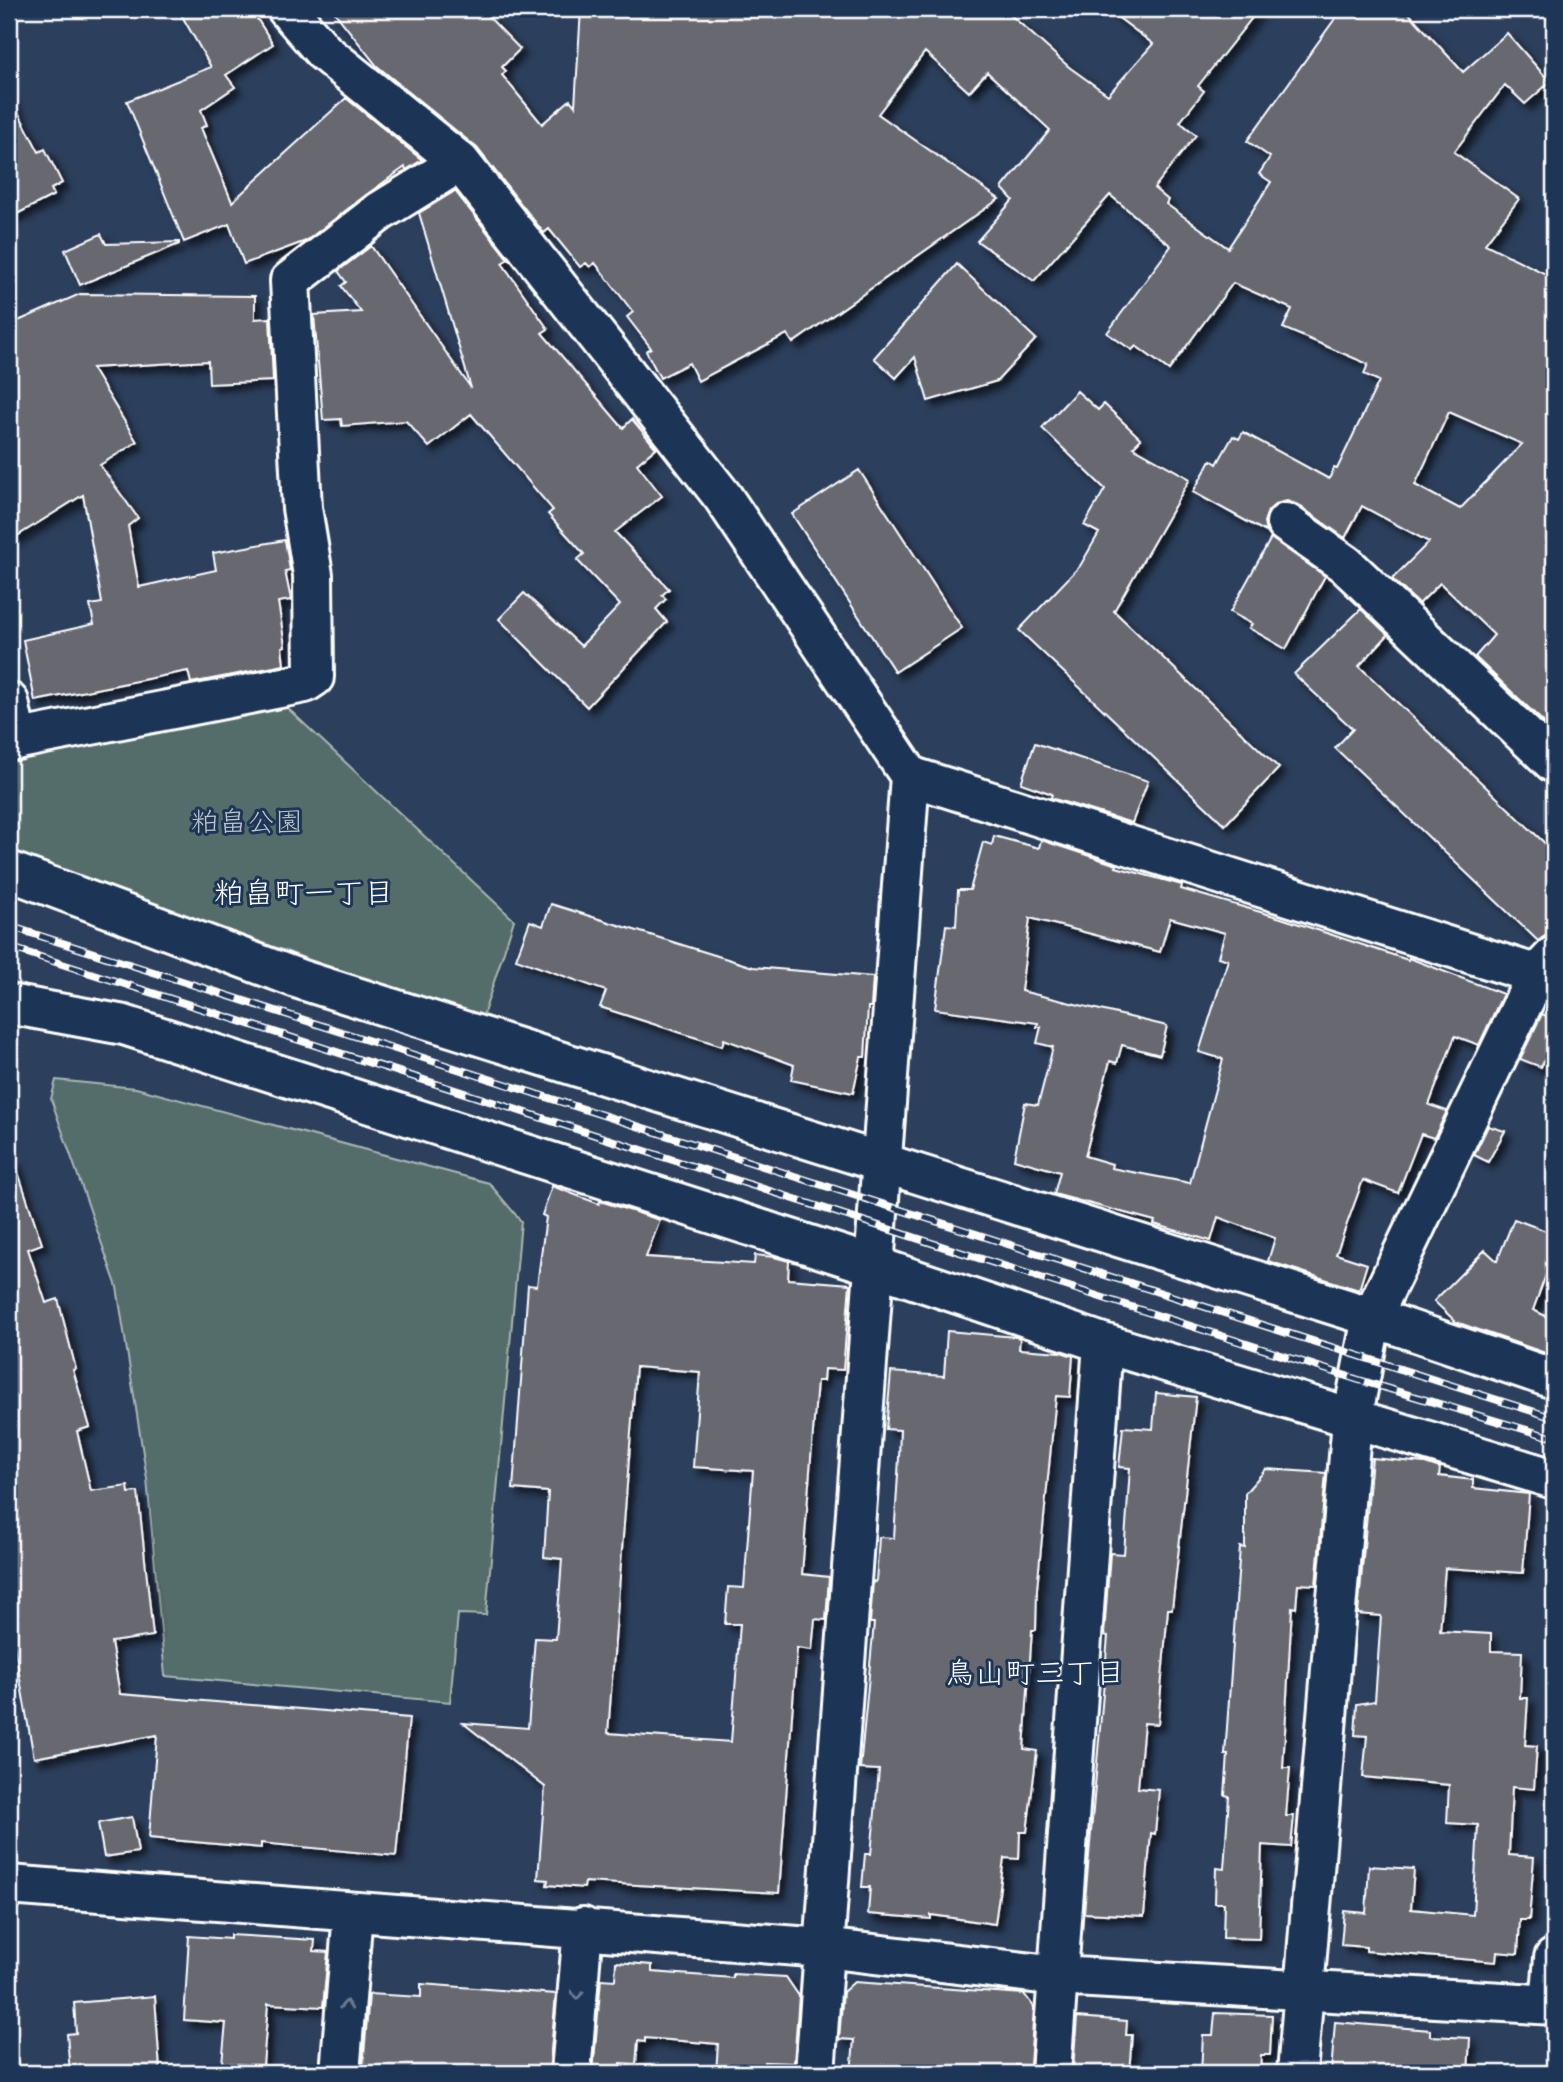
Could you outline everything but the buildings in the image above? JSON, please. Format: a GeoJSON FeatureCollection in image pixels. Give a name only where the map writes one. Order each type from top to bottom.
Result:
{"type":"FeatureCollection","features":[{"type":"Feature","properties":{"kind":"street"},"geometry":{"type":"LineString","coordinates":[[287,9],[324,52],[460,162],[723,497],[910,776],[884,1163],[815,2073]]}},
{"type":"Feature","properties":{"kind":"street"},"geometry":{"type":"LineString","coordinates":[[9,702],[13,741],[305,683],[314,677],[313,575],[302,508],[290,281],[379,212],[460,162]]}},
{"type":"Feature","properties":{"kind":"street"},"geometry":{"type":"LineString","coordinates":[[1286,523],[1345,564],[1554,763]]}},
{"type":"Feature","properties":{"kind":"street"},"geometry":{"type":"LineString","coordinates":[[910,776],[1548,970],[1372,1317],[1352,1420],[1297,2073]]}},
{"type":"Feature","properties":{"kind":"street"},"geometry":{"type":"LineString","coordinates":[[9,871],[299,979],[1372,1317],[1554,1379]]}},
{"type":"Feature","properties":{"kind":"street"},"geometry":{"type":"LineString","coordinates":[[9,1004],[124,1025],[875,1266],[1102,1343],[1554,1479]]}},
{"type":"Feature","properties":{"kind":"street"},"geometry":{"type":"LineString","coordinates":[[1051,2073],[1102,1343]]}},
{"type":"Feature","properties":{"kind":"street"},"geometry":{"type":"LineString","coordinates":[[9,1885],[583,1927],[824,1948],[1058,1976],[1552,2004],[1554,1958]]}},
{"type":"Feature","properties":{"kind":"street"},"geometry":{"type":"LineString","coordinates":[[340,2073],[353,1912]]}},
{"type":"Feature","properties":{"kind":"street"},"geometry":{"type":"LineString","coordinates":[[571,2073],[583,1927]]}},
{"type":"Feature","properties":{"kind":"green space","name":"粕畠公園"},"geometry":{"type":"Polygon","coordinates":[[[282,703],[514,920],[481,1022],[9,851],[9,755],[282,703]]]}},
{"type":"Feature","properties":{"kind":"green space"},"geometry":{"type":"Polygon","coordinates":[[[56,1080],[136,1088],[489,1183],[521,1221],[486,1615],[458,1614],[450,1702],[165,1676],[147,1479],[117,1287],[51,1099],[56,1080]]]}},
{"type":"Feature","properties":{"kind":"railway"},"geometry":{"type":"LineString","coordinates":[[9,926],[1554,1418]]}},
{"type":"Feature","properties":{"kind":"railway"},"geometry":{"type":"LineString","coordinates":[[9,947],[1359,1380],[1554,1438]]}},
{"type":"Feature","properties":{"kind":"district","name":"粕畠町一丁目"},"geometry":{"type":"Point","coordinates":[304,893]}},
{"type":"Feature","properties":{"kind":"district","name":"鳥山町三丁目"},"geometry":{"type":"Point","coordinates":[1035,1673]}}]}
